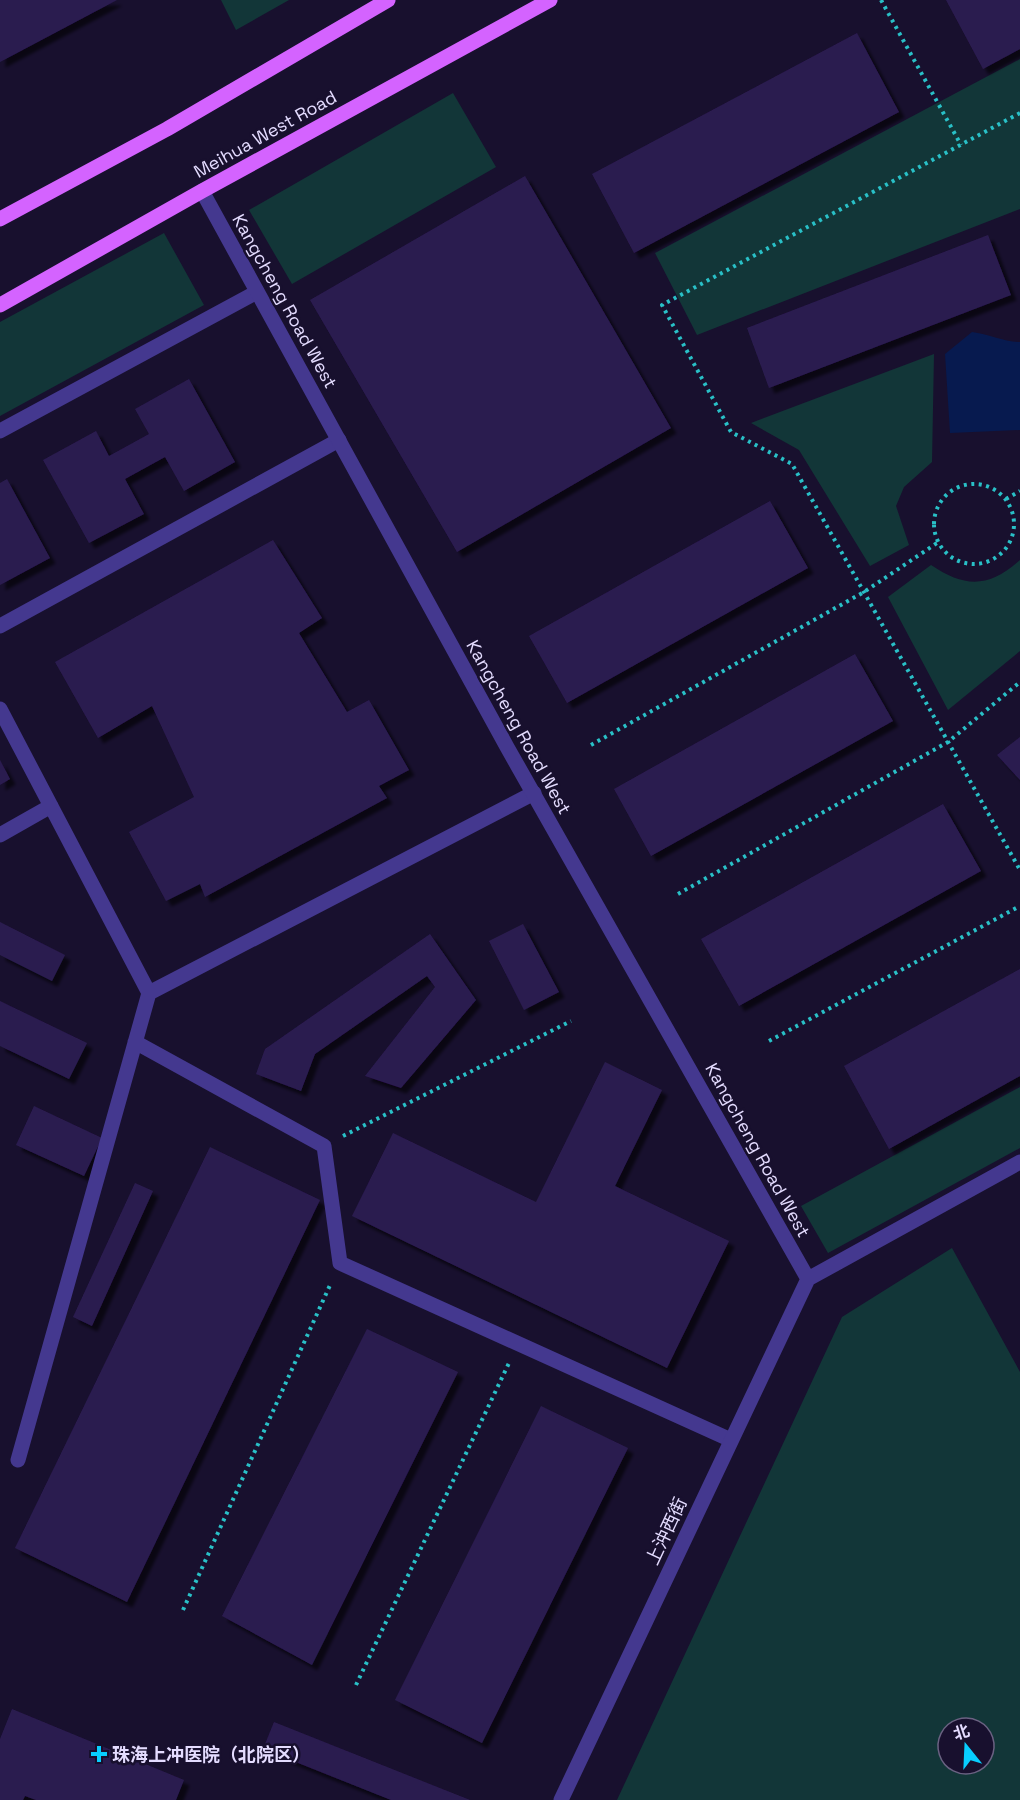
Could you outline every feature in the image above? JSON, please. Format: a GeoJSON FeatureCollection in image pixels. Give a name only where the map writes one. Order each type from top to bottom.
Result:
{"type":"FeatureCollection","features":[{"type":"Feature","properties":{"kind":"main road"},"geometry":{"type":"LineString","coordinates":[[0,219],[166,129],[388,0]]}},
{"type":"Feature","properties":{"kind":"main road","name":"Meihua West Road"},"geometry":{"type":"LineString","coordinates":[[0,305],[550,0]]}},
{"type":"Feature","properties":{"kind":"street","name":"Kangcheng Road West"},"geometry":{"type":"LineString","coordinates":[[202,191],[534,793],[808,1279]]}},
{"type":"Feature","properties":{"kind":"street"},"geometry":{"type":"LineString","coordinates":[[0,431],[257,292]]}},
{"type":"Feature","properties":{"kind":"street"},"geometry":{"type":"LineString","coordinates":[[0,626],[339,440]]}},
{"type":"Feature","properties":{"kind":"street"},"geometry":{"type":"LineString","coordinates":[[0,709],[149,993],[18,1460]]}},
{"type":"Feature","properties":{"kind":"street"},"geometry":{"type":"LineString","coordinates":[[149,993],[534,793]]}},
{"type":"Feature","properties":{"kind":"street"},"geometry":{"type":"LineString","coordinates":[[0,835],[51,806]]}},
{"type":"Feature","properties":{"kind":"street"},"geometry":{"type":"LineString","coordinates":[[135,1042],[324,1146],[340,1263],[730,1440]]}},
{"type":"Feature","properties":{"kind":"street"},"geometry":{"type":"LineString","coordinates":[[808,1279],[1020,1162]]}},
{"type":"Feature","properties":{"kind":"street","name":"上沖西街"},"geometry":{"type":"LineString","coordinates":[[561,1800],[808,1279]]}},
{"type":"Feature","properties":{"kind":"path"},"geometry":{"type":"LineString","coordinates":[[881,0],[961,145]]}},
{"type":"Feature","properties":{"kind":"path"},"geometry":{"type":"LineString","coordinates":[[1020,113],[662,305],[731,432],[792,464],[1020,870]]}},
{"type":"Feature","properties":{"kind":"path"},"geometry":{"type":"LineString","coordinates":[[971,483],[985,485],[996,490],[1006,499],[1015,523],[1013,536],[1007,548],[997,558],[971,565],[957,561],[938,543],[933,529],[934,516],[939,503],[947,493],[958,486],[971,483]]}},
{"type":"Feature","properties":{"kind":"path"},"geometry":{"type":"LineString","coordinates":[[1006,499],[1020,491]]}},
{"type":"Feature","properties":{"kind":"path"},"geometry":{"type":"LineString","coordinates":[[591,745],[864,592],[938,543]]}},
{"type":"Feature","properties":{"kind":"path"},"geometry":{"type":"LineString","coordinates":[[678,894],[948,742],[1020,682]]}},
{"type":"Feature","properties":{"kind":"path"},"geometry":{"type":"LineString","coordinates":[[769,1041],[1020,906]]}},
{"type":"Feature","properties":{"kind":"path"},"geometry":{"type":"LineString","coordinates":[[324,1146],[571,1021]]}},
{"type":"Feature","properties":{"kind":"path"},"geometry":{"type":"LineString","coordinates":[[183,1610],[340,1263]]}},
{"type":"Feature","properties":{"kind":"path"},"geometry":{"type":"LineString","coordinates":[[356,1684],[518,1344]]}},
{"type":"Feature","properties":{"kind":"green space"},"geometry":{"type":"Polygon","coordinates":[[[221,0],[289,0],[236,30],[221,0]]]}},
{"type":"Feature","properties":{"kind":"green space"},"geometry":{"type":"Polygon","coordinates":[[[1020,59],[1020,209],[697,335],[655,253],[1020,59]]]}},
{"type":"Feature","properties":{"kind":"green space"},"geometry":{"type":"Polygon","coordinates":[[[453,93],[496,167],[292,284],[249,210],[453,93]]]}},
{"type":"Feature","properties":{"kind":"green space"},"geometry":{"type":"Polygon","coordinates":[[[164,233],[204,305],[0,416],[0,322],[164,233]]]}},
{"type":"Feature","properties":{"kind":"green space"},"geometry":{"type":"Polygon","coordinates":[[[934,354],[932,462],[904,487],[896,506],[909,545],[870,566],[799,450],[751,423],[934,354]]]}},
{"type":"Feature","properties":{"kind":"green space"},"geometry":{"type":"Polygon","coordinates":[[[1020,560],[1020,651],[948,710],[888,597],[931,565],[955,578],[977,582],[998,576],[1020,560]]]}},
{"type":"Feature","properties":{"kind":"green space"},"geometry":{"type":"Polygon","coordinates":[[[1020,1087],[1020,1148],[828,1253],[801,1206],[1020,1087]]]}},
{"type":"Feature","properties":{"kind":"green space"},"geometry":{"type":"Polygon","coordinates":[[[952,1248],[1020,1372],[1020,1800],[617,1800],[842,1317],[952,1248]]]}},
{"type":"Feature","properties":{"kind":"water"},"geometry":{"type":"Polygon","coordinates":[[[972,332],[1020,342],[1020,430],[950,433],[945,354],[972,332]]]}},
{"type":"Feature","properties":{"kind":"building"},"geometry":{"type":"Polygon","coordinates":[[[0,0],[117,0],[0,62],[0,0]]]}},
{"type":"Feature","properties":{"kind":"building"},"geometry":{"type":"Polygon","coordinates":[[[946,0],[1020,0],[1020,49],[983,69],[946,0]]]}},
{"type":"Feature","properties":{"kind":"building"},"geometry":{"type":"Polygon","coordinates":[[[857,33],[899,112],[634,253],[592,174],[857,33]]]}},
{"type":"Feature","properties":{"kind":"building"},"geometry":{"type":"Polygon","coordinates":[[[525,176],[671,428],[457,552],[310,300],[525,176]]]}},
{"type":"Feature","properties":{"kind":"building"},"geometry":{"type":"Polygon","coordinates":[[[988,235],[1011,295],[769,388],[747,328],[988,235]]]}},
{"type":"Feature","properties":{"kind":"building"},"geometry":{"type":"Polygon","coordinates":[[[189,379],[235,462],[184,491],[165,457],[125,479],[144,514],[89,543],[43,460],[96,431],[109,456],[149,434],[135,409],[189,379]]]}},
{"type":"Feature","properties":{"kind":"building"},"geometry":{"type":"Polygon","coordinates":[[[7,479],[50,558],[0,585],[0,483],[7,479]]]}},
{"type":"Feature","properties":{"kind":"building"},"geometry":{"type":"Polygon","coordinates":[[[770,501],[808,568],[567,703],[529,636],[770,501]]]}},
{"type":"Feature","properties":{"kind":"building"},"geometry":{"type":"Polygon","coordinates":[[[273,540],[322,618],[299,633],[347,712],[369,700],[409,770],[379,786],[387,798],[205,897],[200,884],[166,901],[129,832],[194,797],[152,706],[98,738],[55,662],[273,540]]]}},
{"type":"Feature","properties":{"kind":"building"},"geometry":{"type":"Polygon","coordinates":[[[855,654],[893,721],[651,856],[614,789],[855,654]]]}},
{"type":"Feature","properties":{"kind":"building"},"geometry":{"type":"Polygon","coordinates":[[[1020,737],[1020,780],[997,755],[1020,737]]]}},
{"type":"Feature","properties":{"kind":"building"},"geometry":{"type":"Polygon","coordinates":[[[0,760],[10,779],[0,785],[0,760]]]}},
{"type":"Feature","properties":{"kind":"building"},"geometry":{"type":"Polygon","coordinates":[[[943,804],[981,871],[739,1006],[701,939],[943,804]]]}},
{"type":"Feature","properties":{"kind":"building"},"geometry":{"type":"Polygon","coordinates":[[[0,922],[65,955],[52,981],[0,955],[0,922]]]}},
{"type":"Feature","properties":{"kind":"building"},"geometry":{"type":"Polygon","coordinates":[[[523,924],[559,992],[524,1010],[489,941],[523,924]]]}},
{"type":"Feature","properties":{"kind":"building"},"geometry":{"type":"Polygon","coordinates":[[[430,934],[476,1000],[401,1088],[365,1076],[435,987],[427,976],[315,1054],[301,1091],[256,1074],[265,1049],[430,934]]]}},
{"type":"Feature","properties":{"kind":"building"},"geometry":{"type":"Polygon","coordinates":[[[1020,969],[1020,1076],[889,1149],[844,1066],[1020,969]]]}},
{"type":"Feature","properties":{"kind":"building"},"geometry":{"type":"Polygon","coordinates":[[[0,1001],[87,1043],[69,1079],[0,1046],[0,1001]]]}},
{"type":"Feature","properties":{"kind":"building"},"geometry":{"type":"Polygon","coordinates":[[[605,1062],[662,1090],[615,1186],[729,1241],[667,1368],[352,1216],[393,1133],[536,1202],[605,1062]]]}},
{"type":"Feature","properties":{"kind":"building"},"geometry":{"type":"Polygon","coordinates":[[[34,1106],[102,1138],[84,1176],[16,1145],[34,1106]]]}},
{"type":"Feature","properties":{"kind":"building"},"geometry":{"type":"Polygon","coordinates":[[[210,1147],[320,1200],[127,1602],[15,1548],[210,1147]]]}},
{"type":"Feature","properties":{"kind":"building"},"geometry":{"type":"Polygon","coordinates":[[[135,1183],[153,1191],[92,1326],[73,1317],[135,1183]]]}},
{"type":"Feature","properties":{"kind":"building"},"geometry":{"type":"Polygon","coordinates":[[[367,1329],[458,1372],[312,1665],[222,1616],[367,1329]]]}},
{"type":"Feature","properties":{"kind":"building"},"geometry":{"type":"Polygon","coordinates":[[[541,1406],[628,1448],[482,1743],[395,1700],[541,1406]]]}},
{"type":"Feature","properties":{"kind":"building"},"geometry":{"type":"Polygon","coordinates":[[[12,1709],[184,1780],[176,1800],[36,1800],[25,1796],[23,1800],[0,1800],[0,1739],[12,1709]]]}},
{"type":"Feature","properties":{"kind":"building"},"geometry":{"type":"Polygon","coordinates":[[[274,1722],[470,1800],[391,1800],[263,1749],[274,1722]]]}},
{"type":"Feature","properties":{"kind":"place","name":"珠海上冲医院（北院区）"},"geometry":{"type":"Point","coordinates":[99,1754]}}]}
